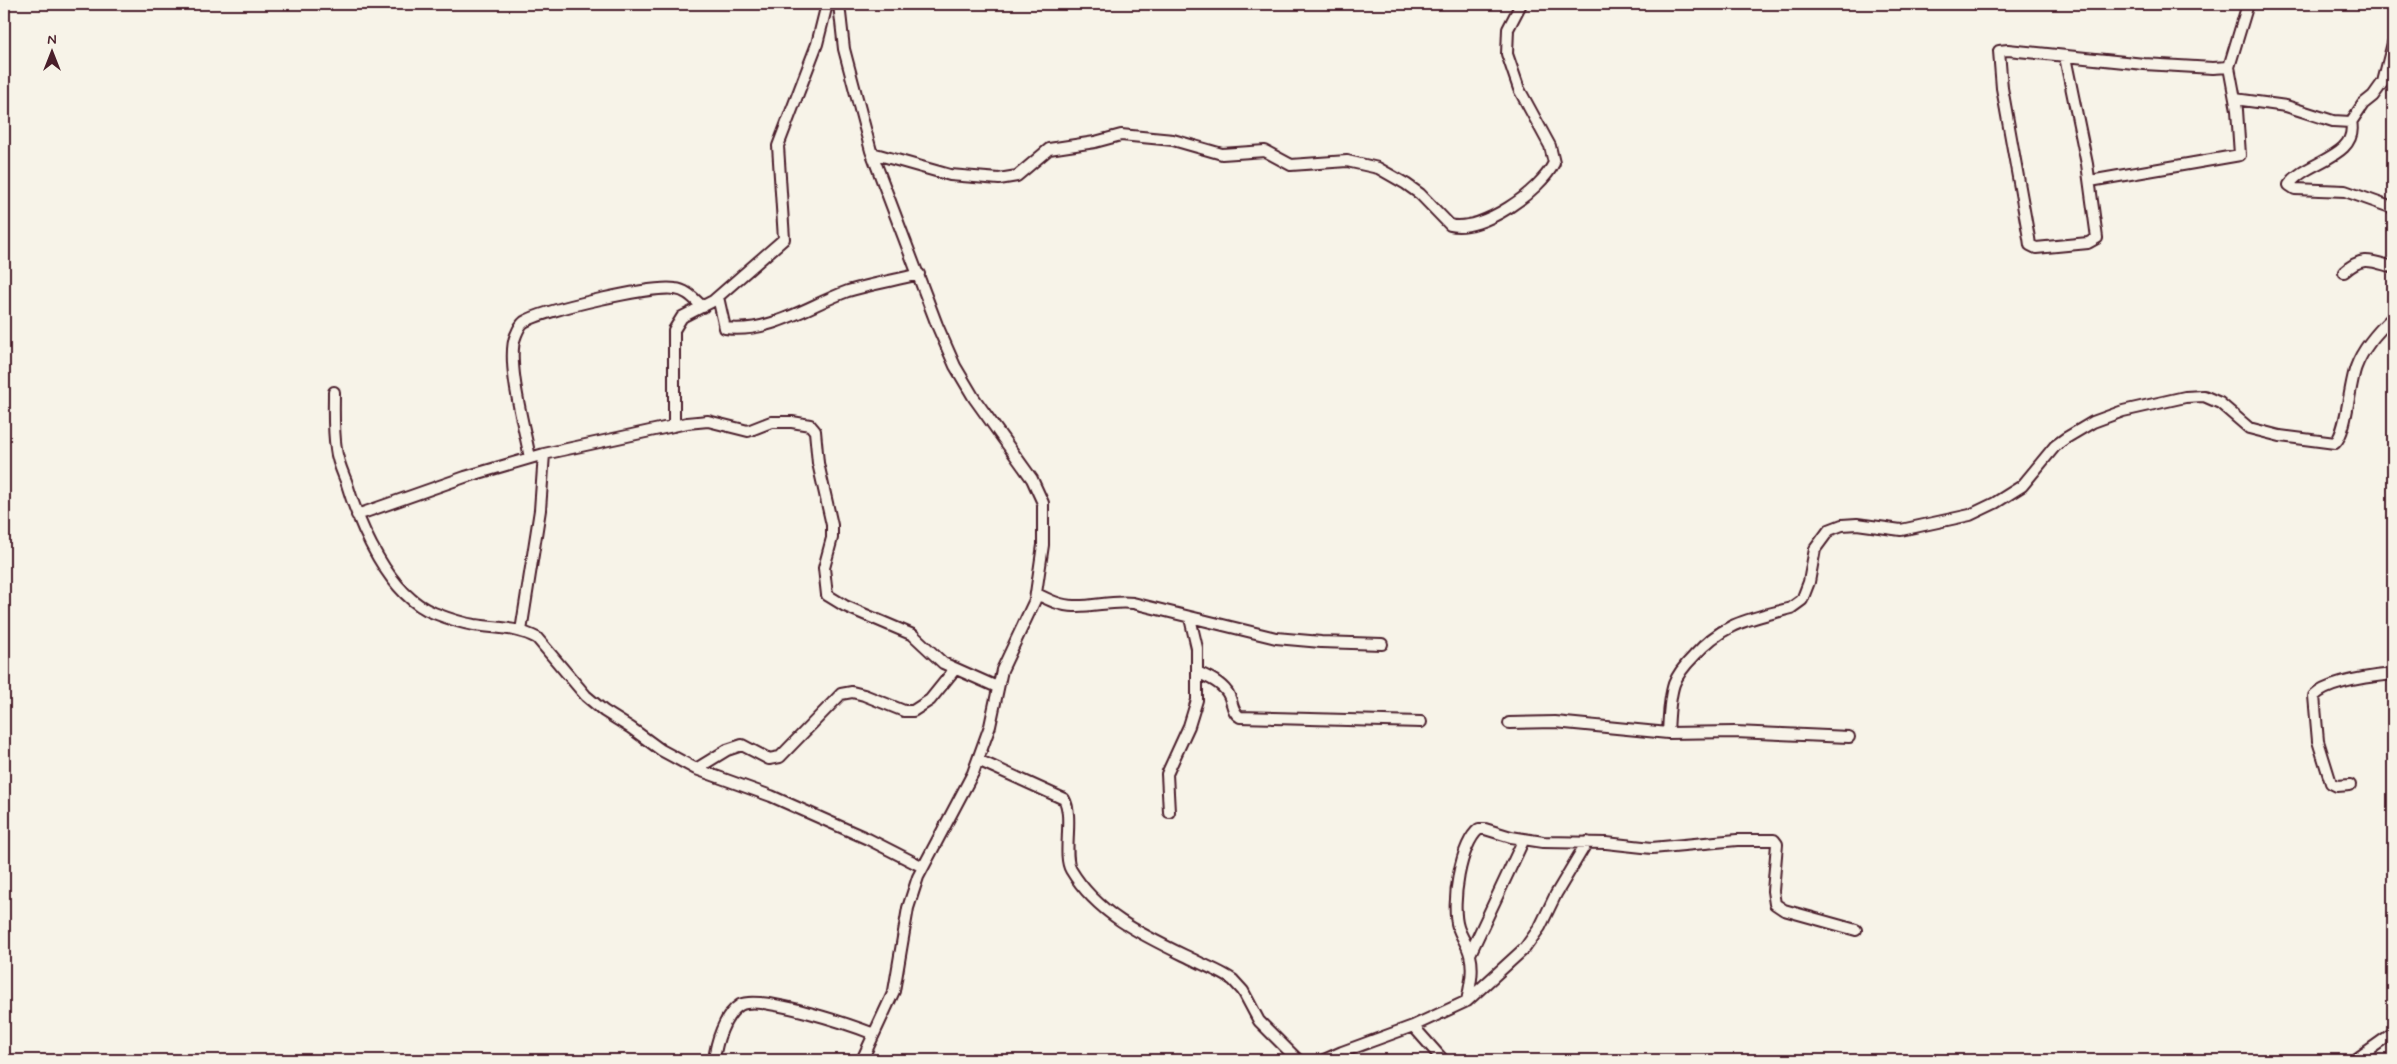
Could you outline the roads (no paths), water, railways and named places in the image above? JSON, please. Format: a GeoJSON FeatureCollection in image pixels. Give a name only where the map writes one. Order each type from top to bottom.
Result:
{"type":"FeatureCollection","features":[{"type":"Feature","properties":{"kind":"street"},"geometry":{"type":"LineString","coordinates":[[674,426],[674,330],[682,317],[718,297],[784,238],[778,146],[818,44],[827,4]]}},
{"type":"Feature","properties":{"kind":"street"},"geometry":{"type":"LineString","coordinates":[[839,4],[844,49],[872,153],[955,366],[974,398],[1032,479],[1043,503],[1043,545],[1037,594],[1012,648],[997,687],[990,726],[978,760],[923,866],[908,908],[894,991],[862,1060]]}},
{"type":"Feature","properties":{"kind":"street"},"geometry":{"type":"LineString","coordinates":[[872,153],[950,176],[999,178],[1017,176],[1049,149],[1095,142],[1121,135],[1173,140],[1222,154],[1264,150],[1291,165],[1339,160],[1378,168],[1416,190],[1450,225],[1469,224],[1492,217],[1523,198],[1554,163],[1550,146],[1519,89],[1507,54],[1508,29],[1521,4]]}},
{"type":"Feature","properties":{"kind":"street"},"geometry":{"type":"LineString","coordinates":[[2090,181],[2240,155],[2235,99],[2229,67],[2248,4]]}},
{"type":"Feature","properties":{"kind":"street"},"geometry":{"type":"LineString","coordinates":[[2393,43],[2383,82],[2373,96],[2363,104],[2351,122],[2352,137],[2345,146],[2295,178],[2289,185],[2295,189],[2346,191],[2393,208]]}},
{"type":"Feature","properties":{"kind":"street"},"geometry":{"type":"LineString","coordinates":[[2065,57],[2090,181],[2096,240],[2058,247],[2032,247],[1998,53],[2000,50],[2065,57],[2213,68],[2229,67]]}},
{"type":"Feature","properties":{"kind":"street"},"geometry":{"type":"LineString","coordinates":[[2235,99],[2286,106],[2334,121],[2351,122]]}},
{"type":"Feature","properties":{"kind":"street"},"geometry":{"type":"LineString","coordinates":[[2344,272],[2358,261],[2364,260],[2393,267]]}},
{"type":"Feature","properties":{"kind":"street"},"geometry":{"type":"LineString","coordinates":[[718,297],[725,328],[752,327],[780,321],[850,291],[919,274]]}},
{"type":"Feature","properties":{"kind":"street"},"geometry":{"type":"LineString","coordinates":[[530,458],[514,377],[512,355],[515,337],[522,323],[535,316],[656,289],[674,288],[686,291],[703,307]]}},
{"type":"Feature","properties":{"kind":"street"},"geometry":{"type":"LineString","coordinates":[[1668,733],[1673,686],[1680,671],[1720,631],[1732,625],[1791,608],[1800,603],[1809,582],[1815,549],[1829,530],[1842,525],[1857,524],[1901,530],[1970,515],[1995,503],[2022,486],[2056,446],[2093,422],[2123,411],[2185,397],[2204,396],[2214,399],[2228,408],[2249,428],[2280,436],[2335,443],[2342,427],[2356,367],[2372,339],[2393,317]]}},
{"type":"Feature","properties":{"kind":"street"},"geometry":{"type":"LineString","coordinates":[[334,392],[336,450],[357,515],[366,538],[381,561],[406,596],[416,605],[433,613],[474,625],[500,626],[521,631],[537,638],[586,696],[604,711],[661,750],[696,769],[771,796],[868,839],[923,866]]}},
{"type":"Feature","properties":{"kind":"street"},"geometry":{"type":"LineString","coordinates":[[357,515],[446,483],[544,454],[674,426],[708,422],[746,431],[771,422],[792,422],[812,426],[816,436],[818,463],[832,525],[832,538],[824,568],[827,595],[845,606],[913,635],[940,661],[997,687]]}},
{"type":"Feature","properties":{"kind":"street"},"geometry":{"type":"LineString","coordinates":[[521,631],[540,510],[544,454]]}},
{"type":"Feature","properties":{"kind":"street"},"geometry":{"type":"LineString","coordinates":[[1037,594],[1067,606],[1126,602],[1276,638],[1382,644]]}},
{"type":"Feature","properties":{"kind":"street"},"geometry":{"type":"LineString","coordinates":[[1169,812],[1167,776],[1197,700],[1197,648],[1190,618]]}},
{"type":"Feature","properties":{"kind":"street"},"geometry":{"type":"LineString","coordinates":[[696,769],[727,750],[742,745],[769,759],[780,757],[834,698],[846,692],[878,698],[904,711],[913,711],[930,700],[955,668]]}},
{"type":"Feature","properties":{"kind":"street"},"geometry":{"type":"LineString","coordinates":[[1197,672],[1224,688],[1231,698],[1235,714],[1240,717],[1421,722]]}},
{"type":"Feature","properties":{"kind":"street"},"geometry":{"type":"LineString","coordinates":[[2350,785],[2338,786],[2331,783],[2318,741],[2314,694],[2326,688],[2359,678],[2393,674]]}},
{"type":"Feature","properties":{"kind":"street"},"geometry":{"type":"LineString","coordinates":[[1509,723],[1554,722],[1668,733],[1735,732],[1849,737]]}},
{"type":"Feature","properties":{"kind":"street"},"geometry":{"type":"LineString","coordinates":[[978,760],[1064,799],[1067,812],[1068,865],[1096,901],[1130,928],[1233,980],[1247,998],[1260,1021],[1298,1060]]}},
{"type":"Feature","properties":{"kind":"street"},"geometry":{"type":"LineString","coordinates":[[1467,1001],[1472,973],[1470,954],[1458,927],[1454,910],[1455,889],[1471,838],[1479,829],[1524,839],[1668,848],[1737,840],[1774,840],[1777,844],[1773,891],[1775,904],[1784,910],[1856,930]]}},
{"type":"Feature","properties":{"kind":"street"},"geometry":{"type":"LineString","coordinates":[[1470,954],[1524,839]]}},
{"type":"Feature","properties":{"kind":"street"},"geometry":{"type":"LineString","coordinates":[[1324,1060],[1413,1026],[1467,1001],[1525,948],[1540,927],[1556,894],[1587,842]]}},
{"type":"Feature","properties":{"kind":"street"},"geometry":{"type":"LineString","coordinates":[[714,1060],[724,1025],[736,1008],[746,1003],[794,1009],[848,1023],[874,1034]]}},
{"type":"Feature","properties":{"kind":"street"},"geometry":{"type":"LineString","coordinates":[[1413,1026],[1443,1060]]}},
{"type":"Feature","properties":{"kind":"street"},"geometry":{"type":"LineString","coordinates":[[2355,1060],[2393,1033]]}}]}
